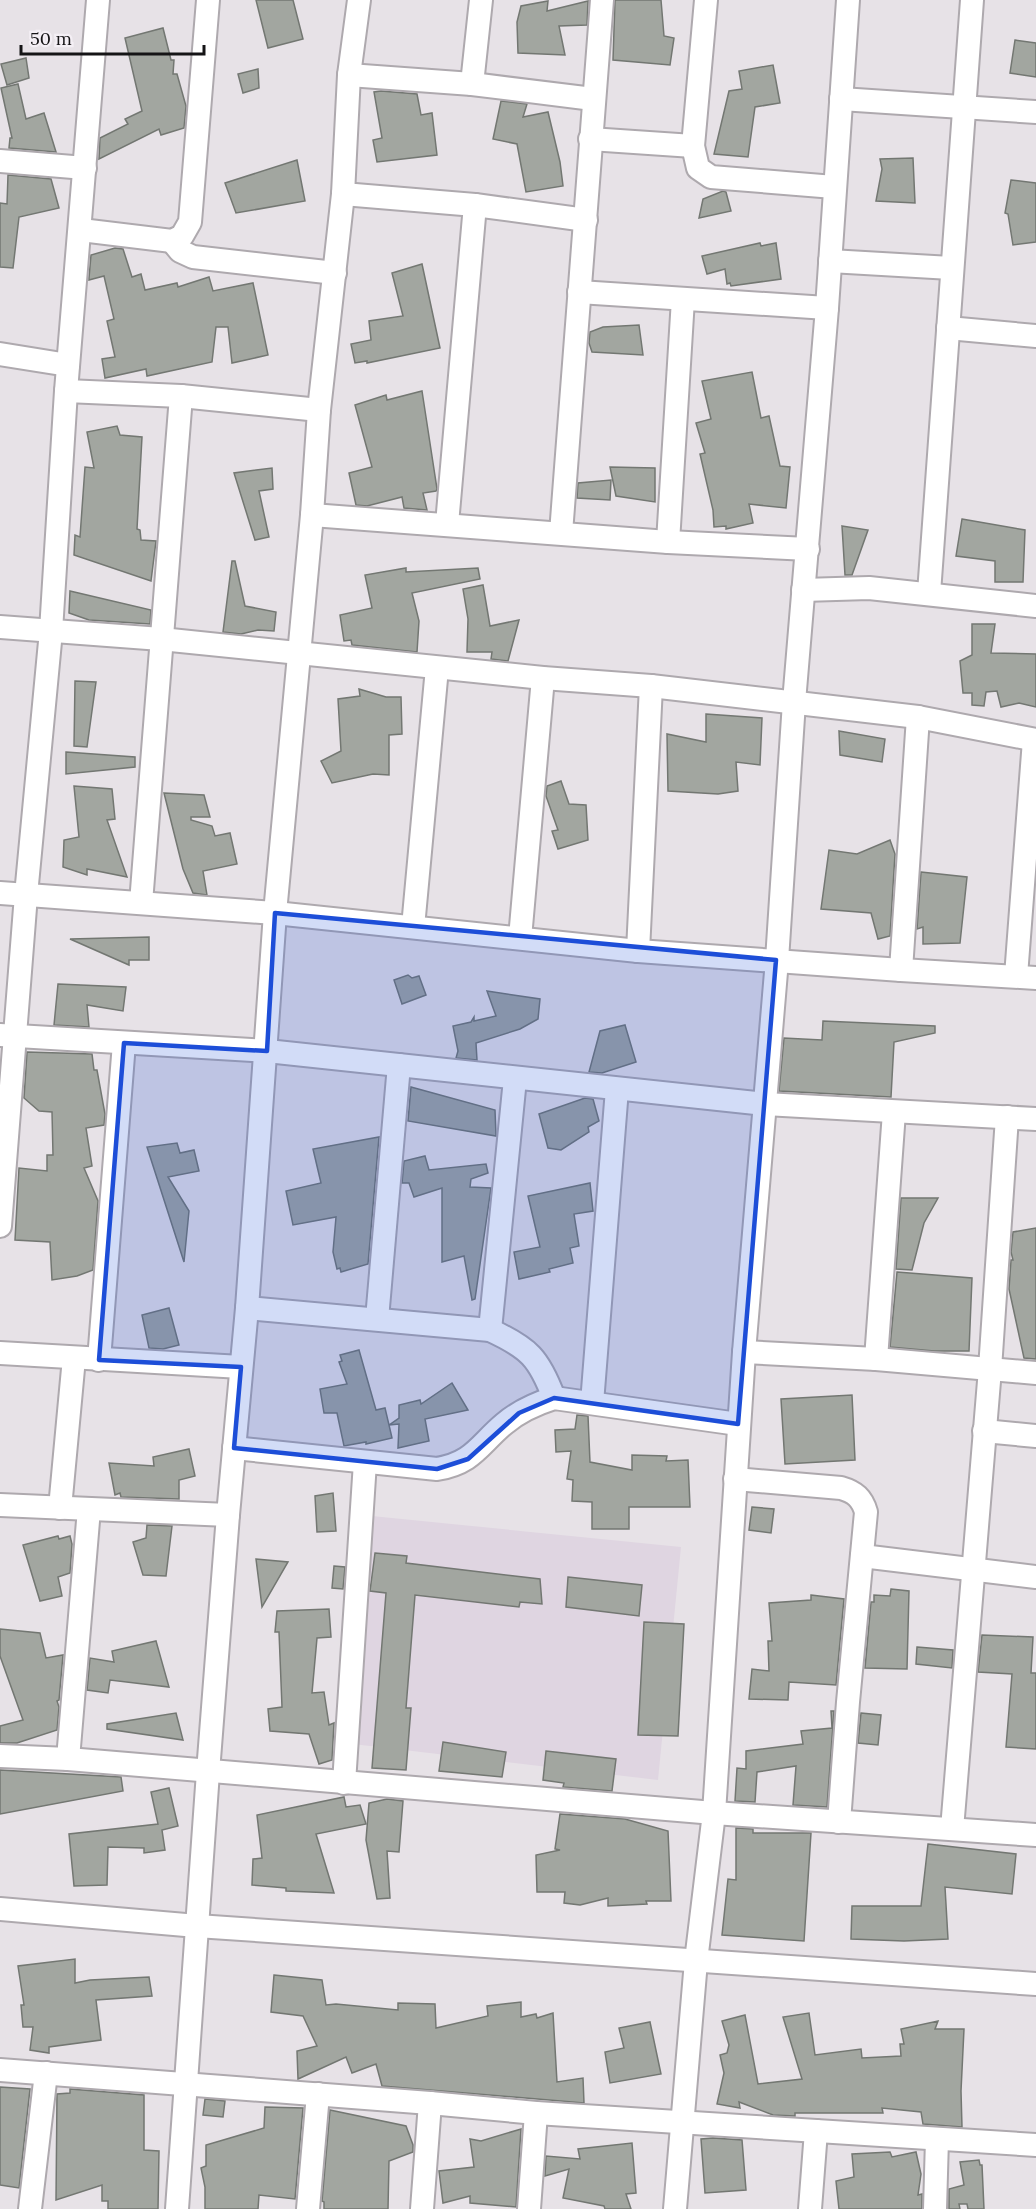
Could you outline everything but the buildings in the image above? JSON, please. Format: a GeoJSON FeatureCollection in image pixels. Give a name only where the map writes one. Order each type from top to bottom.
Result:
{"type":"FeatureCollection","features":[{"type":"Feature","properties":{"kind":"street"},"geometry":{"type":"LineString","coordinates":[[0,1226],[8,1035],[26,895],[51,631],[66,391],[81,230],[98,0]]}},
{"type":"Feature","properties":{"kind":"street"},"geometry":{"type":"LineString","coordinates":[[81,230],[172,241],[182,236],[190,222],[208,0]]}},
{"type":"Feature","properties":{"kind":"street"},"geometry":{"type":"LineString","coordinates":[[177,2209],[208,1772],[267,1051],[275,913],[312,515],[319,410],[343,194],[349,75],[359,0]]}},
{"type":"Feature","properties":{"kind":"street"},"geometry":{"type":"LineString","coordinates":[[472,84],[482,0]]}},
{"type":"Feature","properties":{"kind":"street"},"geometry":{"type":"LineString","coordinates":[[561,534],[602,0]]}},
{"type":"Feature","properties":{"kind":"street"},"geometry":{"type":"LineString","coordinates":[[706,0],[693,146],[698,168],[711,177],[834,187]]}},
{"type":"Feature","properties":{"kind":"street"},"geometry":{"type":"LineString","coordinates":[[675,2209],[696,1961],[714,1814],[738,1424],[827,308],[848,0]]}},
{"type":"Feature","properties":{"kind":"street"},"geometry":{"type":"LineString","coordinates":[[929,593],[972,0]]}},
{"type":"Feature","properties":{"kind":"street"},"geometry":{"type":"LineString","coordinates":[[349,75],[472,84],[593,99]]}},
{"type":"Feature","properties":{"kind":"street"},"geometry":{"type":"LineString","coordinates":[[841,99],[1036,111]]}},
{"type":"Feature","properties":{"kind":"street"},"geometry":{"type":"LineString","coordinates":[[591,140],[693,146]]}},
{"type":"Feature","properties":{"kind":"street"},"geometry":{"type":"LineString","coordinates":[[0,161],[85,168]]}},
{"type":"Feature","properties":{"kind":"street"},"geometry":{"type":"LineString","coordinates":[[343,194],[475,205],[585,220]]}},
{"type":"Feature","properties":{"kind":"street"},"geometry":{"type":"LineString","coordinates":[[447,524],[475,205]]}},
{"type":"Feature","properties":{"kind":"street"},"geometry":{"type":"LineString","coordinates":[[172,241],[180,251],[193,257],[335,273]]}},
{"type":"Feature","properties":{"kind":"street"},"geometry":{"type":"LineString","coordinates":[[830,261],[951,268]]}},
{"type":"Feature","properties":{"kind":"street"},"geometry":{"type":"LineString","coordinates":[[579,292],[827,308]]}},
{"type":"Feature","properties":{"kind":"street"},"geometry":{"type":"LineString","coordinates":[[668,542],[683,299]]}},
{"type":"Feature","properties":{"kind":"street"},"geometry":{"type":"LineString","coordinates":[[948,328],[1036,336]]}},
{"type":"Feature","properties":{"kind":"street"},"geometry":{"type":"LineString","coordinates":[[0,354],[69,365]]}},
{"type":"Feature","properties":{"kind":"street"},"geometry":{"type":"LineString","coordinates":[[66,391],[181,396],[319,410]]}},
{"type":"Feature","properties":{"kind":"street"},"geometry":{"type":"LineString","coordinates":[[141,903],[181,396]]}},
{"type":"Feature","properties":{"kind":"street"},"geometry":{"type":"LineString","coordinates":[[312,515],[668,542],[808,549]]}},
{"type":"Feature","properties":{"kind":"street"},"geometry":{"type":"LineString","coordinates":[[804,590],[869,588],[1036,606]]}},
{"type":"Feature","properties":{"kind":"street"},"geometry":{"type":"LineString","coordinates":[[0,627],[161,639],[437,668],[651,686],[918,717],[1035,740],[1026,977],[638,951],[275,913],[0,893]]}},
{"type":"Feature","properties":{"kind":"street"},"geometry":{"type":"LineString","coordinates":[[413,927],[437,668]]}},
{"type":"Feature","properties":{"kind":"street"},"geometry":{"type":"LineString","coordinates":[[520,938],[543,678]]}},
{"type":"Feature","properties":{"kind":"street"},"geometry":{"type":"LineString","coordinates":[[638,951],[651,686]]}},
{"type":"Feature","properties":{"kind":"street"},"geometry":{"type":"LineString","coordinates":[[901,970],[918,717]]}},
{"type":"Feature","properties":{"kind":"street"},"geometry":{"type":"LineString","coordinates":[[8,1035],[267,1051],[765,1104],[1036,1119]]}},
{"type":"Feature","properties":{"kind":"street"},"geometry":{"type":"LineString","coordinates":[[99,1360],[124,1043]]}},
{"type":"Feature","properties":{"kind":"street"},"geometry":{"type":"LineString","coordinates":[[377,1318],[399,1065]]}},
{"type":"Feature","properties":{"kind":"street"},"geometry":{"type":"LineString","coordinates":[[490,1330],[515,1079]]}},
{"type":"Feature","properties":{"kind":"street"},"geometry":{"type":"LineString","coordinates":[[591,1403],[617,1089]]}},
{"type":"Feature","properties":{"kind":"street"},"geometry":{"type":"LineString","coordinates":[[876,1359],[894,1112]]}},
{"type":"Feature","properties":{"kind":"street"},"geometry":{"type":"LineString","coordinates":[[952,1829],[990,1369],[1007,1117]]}},
{"type":"Feature","properties":{"kind":"street"},"geometry":{"type":"LineString","coordinates":[[247,1308],[490,1330],[516,1342],[534,1358],[543,1370],[554,1398]]}},
{"type":"Feature","properties":{"kind":"street"},"geometry":{"type":"LineString","coordinates":[[744,1352],[876,1359],[1036,1373]]}},
{"type":"Feature","properties":{"kind":"street"},"geometry":{"type":"LineString","coordinates":[[0,1353],[241,1367]]}},
{"type":"Feature","properties":{"kind":"street"},"geometry":{"type":"LineString","coordinates":[[60,1508],[74,1358]]}},
{"type":"Feature","properties":{"kind":"street"},"geometry":{"type":"LineString","coordinates":[[234,1448],[437,1469],[454,1466],[468,1459],[505,1423],[519,1413],[534,1404],[554,1398],[738,1424]]}},
{"type":"Feature","properties":{"kind":"street"},"geometry":{"type":"LineString","coordinates":[[984,1431],[1036,1436]]}},
{"type":"Feature","properties":{"kind":"street"},"geometry":{"type":"LineString","coordinates":[[344,1783],[365,1462]]}},
{"type":"Feature","properties":{"kind":"street"},"geometry":{"type":"LineString","coordinates":[[735,1479],[841,1488],[852,1491],[859,1498],[866,1512],[839,1822]]}},
{"type":"Feature","properties":{"kind":"street"},"geometry":{"type":"LineString","coordinates":[[0,1504],[228,1515]]}},
{"type":"Feature","properties":{"kind":"street"},"geometry":{"type":"LineString","coordinates":[[68,1759],[89,1509]]}},
{"type":"Feature","properties":{"kind":"street"},"geometry":{"type":"LineString","coordinates":[[862,1556],[1036,1576]]}},
{"type":"Feature","properties":{"kind":"street"},"geometry":{"type":"LineString","coordinates":[[0,1756],[68,1759],[714,1814],[1036,1835]]}},
{"type":"Feature","properties":{"kind":"street"},"geometry":{"type":"LineString","coordinates":[[0,1909],[197,1926],[1036,1984]]}},
{"type":"Feature","properties":{"kind":"street"},"geometry":{"type":"LineString","coordinates":[[0,2070],[430,2103],[536,2114],[1036,2145]]}},
{"type":"Feature","properties":{"kind":"street"},"geometry":{"type":"LineString","coordinates":[[30,2209],[46,2073]]}},
{"type":"Feature","properties":{"kind":"street"},"geometry":{"type":"LineString","coordinates":[[308,2209],[318,2094]]}},
{"type":"Feature","properties":{"kind":"street"},"geometry":{"type":"LineString","coordinates":[[422,2209],[430,2103]]}},
{"type":"Feature","properties":{"kind":"street"},"geometry":{"type":"LineString","coordinates":[[529,2209],[536,2114]]}},
{"type":"Feature","properties":{"kind":"street"},"geometry":{"type":"LineString","coordinates":[[810,2209],[816,2132]]}},
{"type":"Feature","properties":{"kind":"street"},"geometry":{"type":"LineString","coordinates":[[935,2209],[937,2139]]}},
{"type":"Feature","properties":{"kind":"highlighted area"},"geometry":{"type":"Polygon","coordinates":[[[275,913],[776,960],[738,1424],[554,1398],[519,1413],[468,1459],[437,1469],[234,1448],[241,1367],[99,1360],[124,1043],[267,1051],[275,913]]]}},
{"type":"Feature","properties":{"kind":"shaded area"},"geometry":{"type":"Polygon","coordinates":[[[362,1515],[681,1547],[658,1780],[353,1744],[362,1515]]]}}]}
